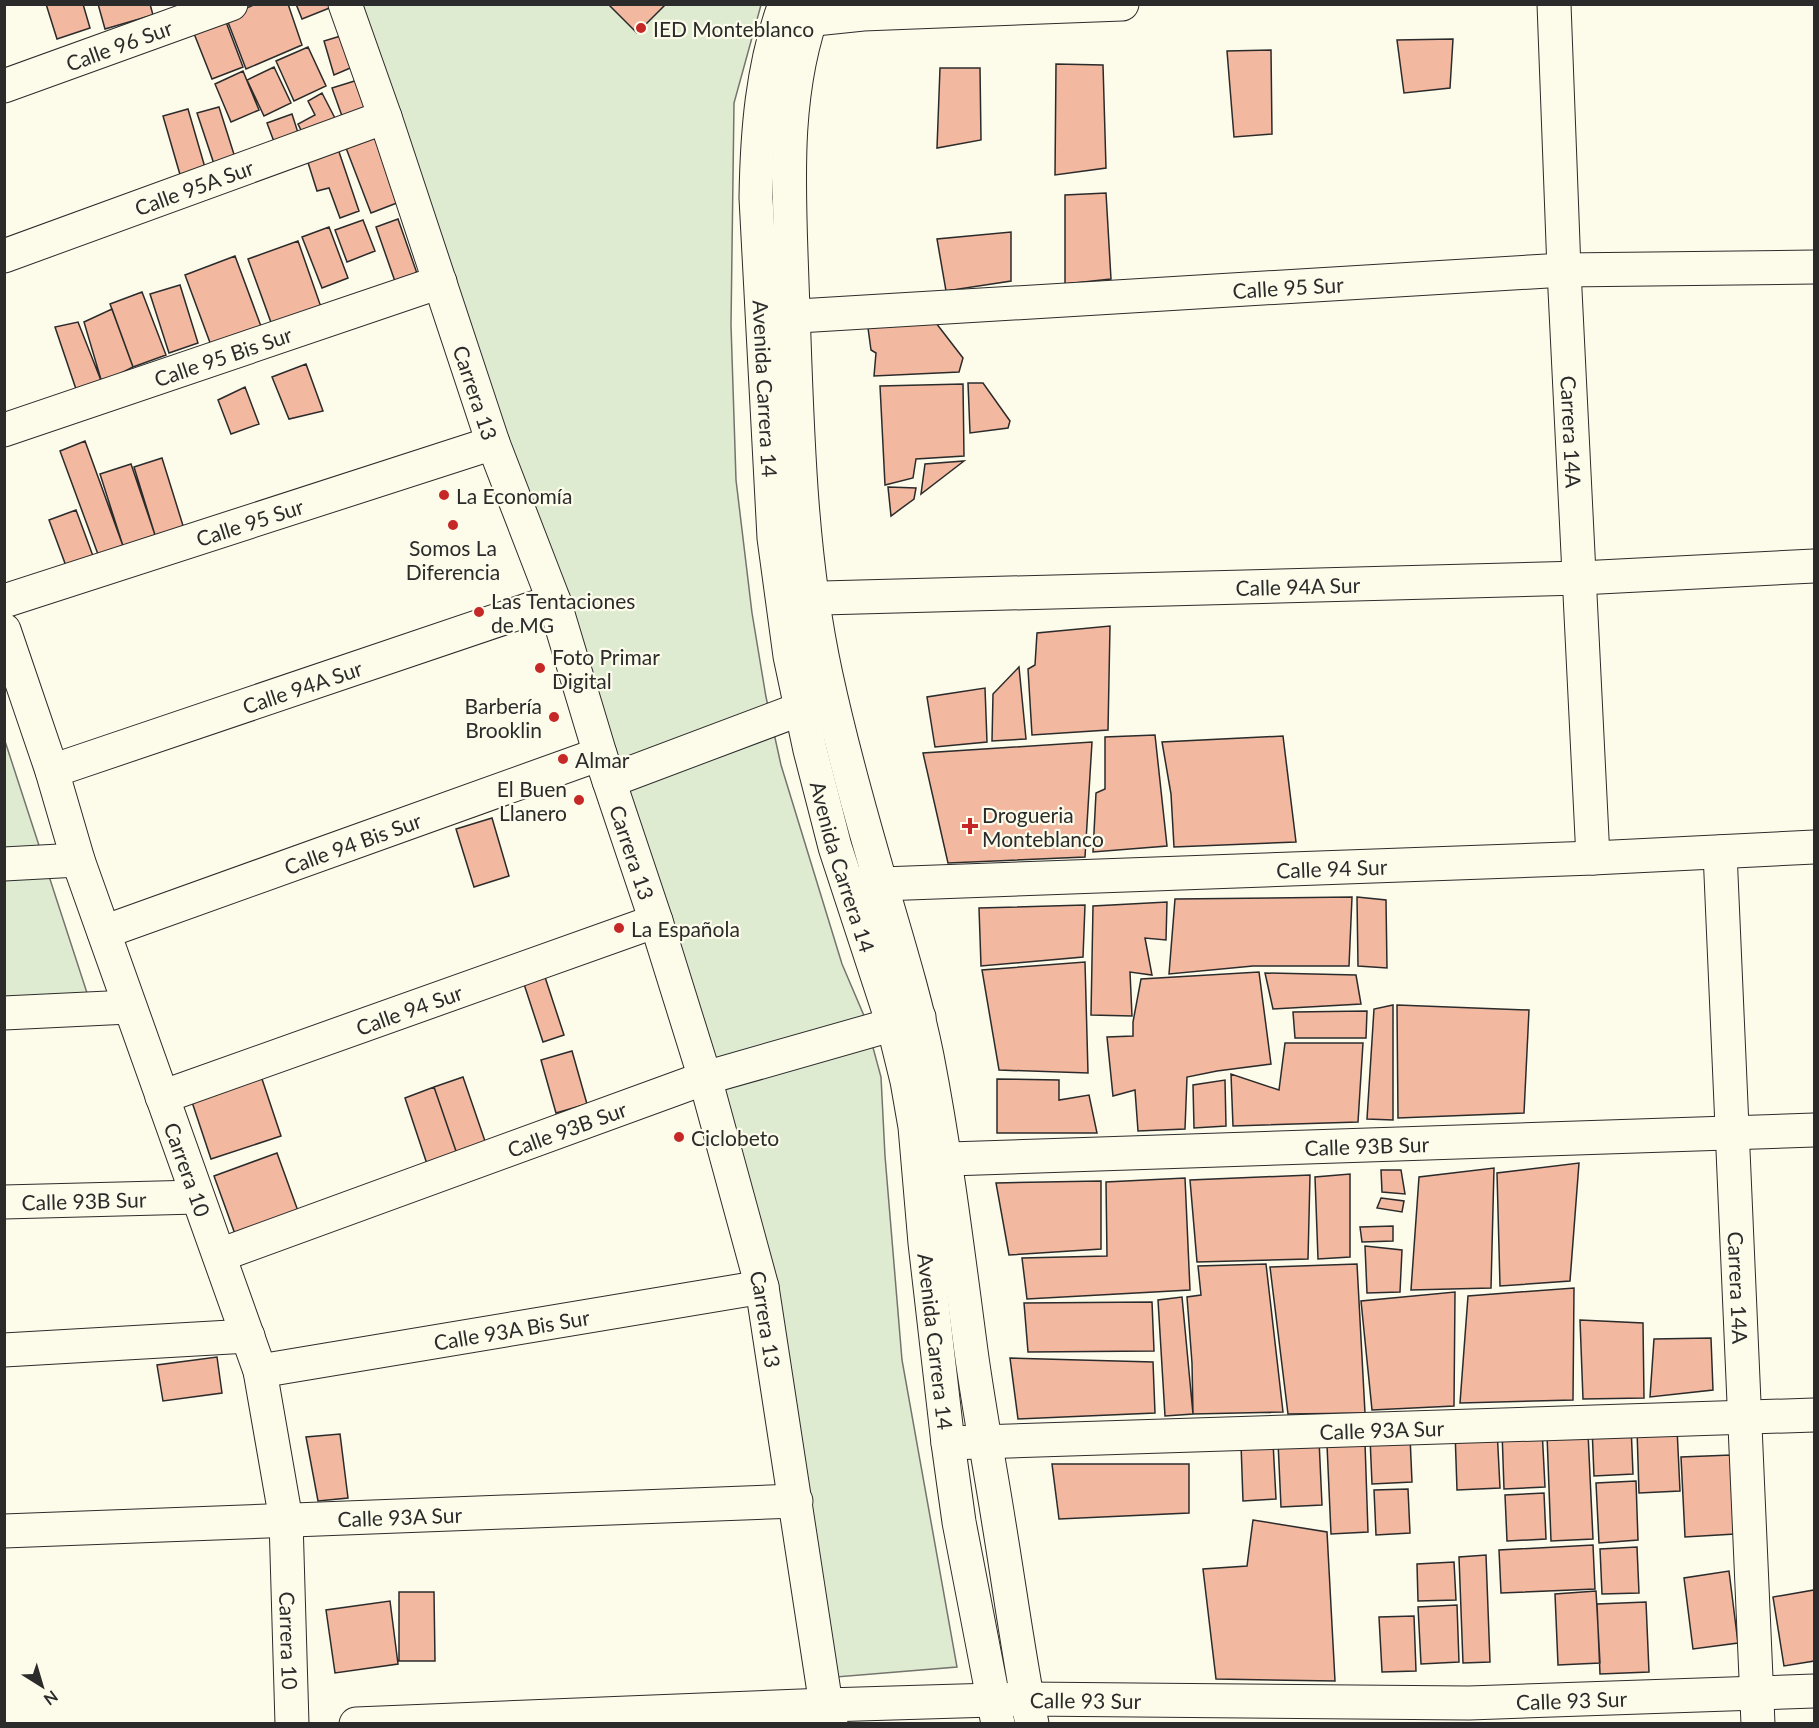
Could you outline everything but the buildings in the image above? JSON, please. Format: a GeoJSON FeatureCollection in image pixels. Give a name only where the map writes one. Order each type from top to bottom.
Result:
{"type":"FeatureCollection","features":[{"type":"Feature","properties":{"kind":"street","name":"Calle 96 Sur"},"geometry":{"type":"LineString","coordinates":[[4,86],[231,4]]}},
{"type":"Feature","properties":{"kind":"street","name":"Carrera 13"},"geometry":{"type":"LineString","coordinates":[[345,4],[493,442],[554,601],[705,1078],[762,1287],[829,1714]]}},
{"type":"Feature","properties":{"kind":"street"},"geometry":{"type":"LineString","coordinates":[[798,13],[863,14],[1122,4]]}},
{"type":"Feature","properties":{"kind":"street","name":"Carrera 14A"},"geometry":{"type":"LineString","coordinates":[[1554,4],[1564,270],[1593,858]]}},
{"type":"Feature","properties":{"kind":"street","name":"Avenida Carrera 14"},"geometry":{"type":"LineString","coordinates":[[798,13],[798,72],[792,114],[790,222],[802,512],[808,578],[797,598],[790,656],[824,804],[848,885],[906,1020]]}},
{"type":"Feature","properties":{"kind":"street","name":"Avenida Carrera 14"},"geometry":{"type":"LineString","coordinates":[[798,13],[762,98],[756,150],[761,318],[774,538],[831,698],[881,884],[911,983],[906,1020],[907,1081],[915,1127],[932,1160],[972,1358],[1030,1711]]}},
{"type":"Feature","properties":{"kind":"street","name":"Calle 95A Sur"},"geometry":{"type":"LineString","coordinates":[[4,256],[385,117]]}},
{"type":"Feature","properties":{"kind":"street","name":"Calle 95 Sur"},"geometry":{"type":"LineString","coordinates":[[761,318],[1564,270],[1815,267]]}},
{"type":"Feature","properties":{"kind":"street","name":"Calle 95 Bis Sur"},"geometry":{"type":"LineString","coordinates":[[4,430],[440,282]]}},
{"type":"Feature","properties":{"kind":"street","name":"Calle 95 Sur"},"geometry":{"type":"LineString","coordinates":[[4,601],[493,442]]}},
{"type":"Feature","properties":{"kind":"street","name":"Calle 94A Sur"},"geometry":{"type":"LineString","coordinates":[[797,598],[1580,578],[1815,566]]}},
{"type":"Feature","properties":{"kind":"street","name":"Calle 94A Sur"},"geometry":{"type":"LineString","coordinates":[[52,771],[554,601]]}},
{"type":"Feature","properties":{"kind":"street","name":"Carrera 10"},"geometry":{"type":"LineString","coordinates":[[4,630],[52,771],[78,860],[260,1371],[286,1520],[292,1724]]}},
{"type":"Feature","properties":{"kind":"street","name":"Calle 94 Bis Sur"},"geometry":{"type":"LineString","coordinates":[[104,932],[605,768],[831,698]]}},
{"type":"Feature","properties":{"kind":"street","name":"Calle 94 Sur"},"geometry":{"type":"LineString","coordinates":[[848,885],[1593,858],[1815,847]]}},
{"type":"Feature","properties":{"kind":"street","name":"Carrera 14A"},"geometry":{"type":"LineString","coordinates":[[1720,852],[1758,1708]]}},
{"type":"Feature","properties":{"kind":"street"},"geometry":{"type":"LineString","coordinates":[[4,864],[78,860]]}},
{"type":"Feature","properties":{"kind":"street","name":"Calle 94 Sur"},"geometry":{"type":"LineString","coordinates":[[162,1097],[656,921]]}},
{"type":"Feature","properties":{"kind":"street"},"geometry":{"type":"LineString","coordinates":[[4,1012],[129,1007]]}},
{"type":"Feature","properties":{"kind":"street","name":"Calle 93B Sur"},"geometry":{"type":"LineString","coordinates":[[219,1255],[705,1078],[906,1020]]}},
{"type":"Feature","properties":{"kind":"street","name":"Calle 93B Sur"},"geometry":{"type":"LineString","coordinates":[[932,1160],[1815,1130]]}},
{"type":"Feature","properties":{"kind":"street","name":"Avenida Carrera 14"},"geometry":{"type":"LineString","coordinates":[[932,1160],[925,1243],[948,1443],[959,1522],[996,1712]]}},
{"type":"Feature","properties":{"kind":"street","name":"Calle 93B Sur"},"geometry":{"type":"LineString","coordinates":[[4,1202],[197,1197]]}},
{"type":"Feature","properties":{"kind":"street","name":"Calle 93A Bis Sur"},"geometry":{"type":"LineString","coordinates":[[260,1371],[762,1287]]}},
{"type":"Feature","properties":{"kind":"street"},"geometry":{"type":"LineString","coordinates":[[4,1350],[248,1336]]}},
{"type":"Feature","properties":{"kind":"street","name":"Calle 93A Sur"},"geometry":{"type":"LineString","coordinates":[[948,1443],[1815,1415]]}},
{"type":"Feature","properties":{"kind":"street","name":"Calle 93A Sur"},"geometry":{"type":"LineString","coordinates":[[4,1531],[796,1501]]}},
{"type":"Feature","properties":{"kind":"street","name":"Calle 93 Sur"},"geometry":{"type":"LineString","coordinates":[[356,1724],[1469,1703],[1758,1708],[1815,1691]]}},
{"type":"Feature","properties":{"kind":"green space"},"geometry":{"type":"Polygon","coordinates":[[[358,5],[761,5],[734,103],[731,325],[736,480],[752,613],[766,697],[781,765],[842,964],[865,1018],[881,1077],[885,1156],[902,1360],[957,1667],[836,1677],[726,1108],[358,5]]]}},
{"type":"Feature","properties":{"kind":"green space"},"geometry":{"type":"Polygon","coordinates":[[[4,738],[89,999],[5,1003],[4,738]]]}},
{"type":"Feature","properties":{"kind":"place","name":"IED Monteblanco"},"geometry":{"type":"Point","coordinates":[641,28]}},
{"type":"Feature","properties":{"kind":"place","name":"La Economía"},"geometry":{"type":"Point","coordinates":[444,495]}},
{"type":"Feature","properties":{"kind":"place","name":"Somos La Diferencia"},"geometry":{"type":"Point","coordinates":[453,525]}},
{"type":"Feature","properties":{"kind":"place","name":"Las Tentaciones de MG"},"geometry":{"type":"Point","coordinates":[479,612]}},
{"type":"Feature","properties":{"kind":"place","name":"Foto Primar Digital"},"geometry":{"type":"Point","coordinates":[540,668]}},
{"type":"Feature","properties":{"kind":"place","name":"Barbería Brooklin"},"geometry":{"type":"Point","coordinates":[554,717]}},
{"type":"Feature","properties":{"kind":"place","name":"Almar"},"geometry":{"type":"Point","coordinates":[563,759]}},
{"type":"Feature","properties":{"kind":"place","name":"El Buen Llanero"},"geometry":{"type":"Point","coordinates":[579,800]}},
{"type":"Feature","properties":{"kind":"place","name":"Drogueria Monteblanco"},"geometry":{"type":"Point","coordinates":[970,826]}},
{"type":"Feature","properties":{"kind":"place","name":"La Española"},"geometry":{"type":"Point","coordinates":[619,928]}},
{"type":"Feature","properties":{"kind":"place","name":"Ciclobeto"},"geometry":{"type":"Point","coordinates":[679,1137]}}]}
